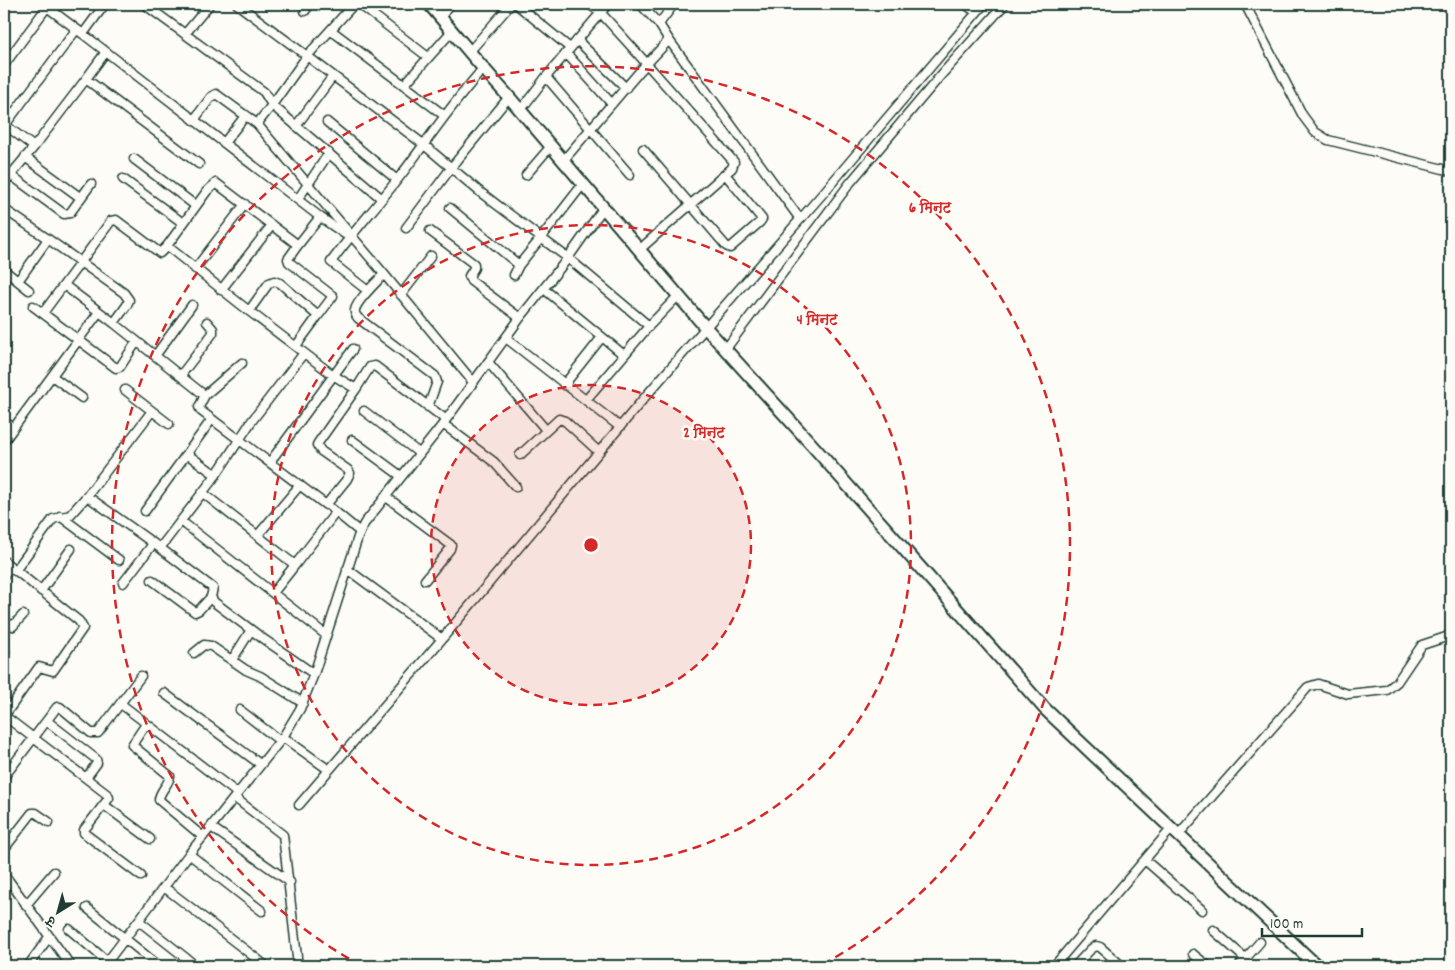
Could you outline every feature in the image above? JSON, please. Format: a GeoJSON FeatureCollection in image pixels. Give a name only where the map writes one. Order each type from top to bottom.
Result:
{"type":"FeatureCollection","features":[{"type":"Feature","properties":{"kind":"street"},"geometry":{"type":"LineString","coordinates":[[34,147],[4,124],[79,32],[105,4]]}},
{"type":"Feature","properties":{"kind":"street"},"geometry":{"type":"LineString","coordinates":[[144,4],[154,7],[184,34],[264,92],[272,105],[382,199]]}},
{"type":"Feature","properties":{"kind":"street"},"geometry":{"type":"LineString","coordinates":[[184,34],[210,4]]}},
{"type":"Feature","properties":{"kind":"street"},"geometry":{"type":"LineString","coordinates":[[237,4],[423,144],[451,168],[568,258],[649,326]]}},
{"type":"Feature","properties":{"kind":"street"},"geometry":{"type":"LineString","coordinates":[[304,11],[310,4]]}},
{"type":"Feature","properties":{"kind":"street"},"geometry":{"type":"LineString","coordinates":[[257,124],[308,56],[354,4]]}},
{"type":"Feature","properties":{"kind":"street"},"geometry":{"type":"LineString","coordinates":[[359,4],[428,57]]}},
{"type":"Feature","properties":{"kind":"street"},"geometry":{"type":"LineString","coordinates":[[429,4],[725,350],[813,446],[1045,708],[1309,964]]}},
{"type":"Feature","properties":{"kind":"street"},"geometry":{"type":"LineString","coordinates":[[440,17],[450,4]]}},
{"type":"Feature","properties":{"kind":"street"},"geometry":{"type":"LineString","coordinates":[[470,52],[511,4]]}},
{"type":"Feature","properties":{"kind":"street"},"geometry":{"type":"LineString","coordinates":[[516,4],[568,51],[612,104]]}},
{"type":"Feature","properties":{"kind":"street"},"geometry":{"type":"LineString","coordinates":[[589,4],[600,12],[734,162],[733,166],[725,174],[639,250]]}},
{"type":"Feature","properties":{"kind":"street"},"geometry":{"type":"LineString","coordinates":[[520,111],[546,76],[608,4]]}},
{"type":"Feature","properties":{"kind":"street"},"geometry":{"type":"LineString","coordinates":[[640,4],[659,24],[800,219]]}},
{"type":"Feature","properties":{"kind":"street"},"geometry":{"type":"LineString","coordinates":[[659,24],[674,4]]}},
{"type":"Feature","properties":{"kind":"street"},"geometry":{"type":"LineString","coordinates":[[965,4],[976,12]]}},
{"type":"Feature","properties":{"kind":"street"},"geometry":{"type":"LineString","coordinates":[[299,805],[442,640],[620,427],[984,4]]}},
{"type":"Feature","properties":{"kind":"street"},"geometry":{"type":"LineString","coordinates":[[725,350],[850,183],[936,80],[1004,4]]}},
{"type":"Feature","properties":{"kind":"street"},"geometry":{"type":"LineString","coordinates":[[1245,4],[1303,116],[1315,132],[1328,140],[1451,171]]}},
{"type":"Feature","properties":{"kind":"street"},"geometry":{"type":"LineString","coordinates":[[4,65],[45,5],[105,53],[320,216],[350,236]]}},
{"type":"Feature","properties":{"kind":"street"},"geometry":{"type":"LineString","coordinates":[[332,30],[445,116]]}},
{"type":"Feature","properties":{"kind":"street"},"geometry":{"type":"LineString","coordinates":[[404,85],[452,32]]}},
{"type":"Feature","properties":{"kind":"street"},"geometry":{"type":"LineString","coordinates":[[577,40],[626,88]]}},
{"type":"Feature","properties":{"kind":"street"},"geometry":{"type":"LineString","coordinates":[[564,161],[669,40]]}},
{"type":"Feature","properties":{"kind":"street"},"geometry":{"type":"LineString","coordinates":[[4,183],[7,173],[34,147],[105,53]]}},
{"type":"Feature","properties":{"kind":"street"},"geometry":{"type":"LineString","coordinates":[[368,291],[331,262],[483,69]]}},
{"type":"Feature","properties":{"kind":"street"},"geometry":{"type":"LineString","coordinates":[[296,126],[333,76]]}},
{"type":"Feature","properties":{"kind":"street"},"geometry":{"type":"LineString","coordinates":[[546,76],[630,175]]}},
{"type":"Feature","properties":{"kind":"street"},"geometry":{"type":"LineString","coordinates":[[86,79],[199,164]]}},
{"type":"Feature","properties":{"kind":"street"},"geometry":{"type":"LineString","coordinates":[[194,120],[211,97],[216,94],[257,124],[473,382]]}},
{"type":"Feature","properties":{"kind":"street"},"geometry":{"type":"LineString","coordinates":[[406,228],[451,168],[509,97]]}},
{"type":"Feature","properties":{"kind":"street"},"geometry":{"type":"LineString","coordinates":[[224,143],[246,115]]}},
{"type":"Feature","properties":{"kind":"street"},"geometry":{"type":"LineString","coordinates":[[327,122],[397,180]]}},
{"type":"Feature","properties":{"kind":"street"},"geometry":{"type":"LineString","coordinates":[[526,175],[551,146]]}},
{"type":"Feature","properties":{"kind":"street"},"geometry":{"type":"LineString","coordinates":[[643,149],[731,248],[762,219],[725,174]]}},
{"type":"Feature","properties":{"kind":"street"},"geometry":{"type":"LineString","coordinates":[[298,199],[329,153]]}},
{"type":"Feature","properties":{"kind":"street"},"geometry":{"type":"LineString","coordinates":[[25,157],[81,198]]}},
{"type":"Feature","properties":{"kind":"street"},"geometry":{"type":"LineString","coordinates":[[134,159],[196,206]]}},
{"type":"Feature","properties":{"kind":"street"},"geometry":{"type":"LineString","coordinates":[[7,173],[64,214],[70,213],[91,184]]}},
{"type":"Feature","properties":{"kind":"street"},"geometry":{"type":"LineString","coordinates":[[123,179],[183,223]]}},
{"type":"Feature","properties":{"kind":"street"},"geometry":{"type":"LineString","coordinates":[[43,313],[111,221],[114,220],[160,253],[212,185],[216,183],[298,245]]}},
{"type":"Feature","properties":{"kind":"street"},"geometry":{"type":"LineString","coordinates":[[514,275],[583,184]]}},
{"type":"Feature","properties":{"kind":"street"},"geometry":{"type":"LineString","coordinates":[[195,269],[245,204]]}},
{"type":"Feature","properties":{"kind":"street"},"geometry":{"type":"LineString","coordinates":[[69,929],[106,964],[189,854],[282,739],[303,702],[314,674],[360,532],[385,496],[444,421],[520,318],[568,258],[604,207]]}},
{"type":"Feature","properties":{"kind":"street"},"geometry":{"type":"LineString","coordinates":[[450,208],[519,266]]}},
{"type":"Feature","properties":{"kind":"street"},"geometry":{"type":"LineString","coordinates":[[4,209],[128,297],[127,305],[114,323]]}},
{"type":"Feature","properties":{"kind":"street"},"geometry":{"type":"LineString","coordinates":[[296,346],[333,296],[289,262],[288,259],[320,216]]}},
{"type":"Feature","properties":{"kind":"street"},"geometry":{"type":"LineString","coordinates":[[221,290],[272,225]]}},
{"type":"Feature","properties":{"kind":"street"},"geometry":{"type":"LineString","coordinates":[[430,231],[474,264],[474,268],[469,276],[471,281],[520,318]]}},
{"type":"Feature","properties":{"kind":"street"},"geometry":{"type":"LineString","coordinates":[[18,281],[48,239]]}},
{"type":"Feature","properties":{"kind":"street"},"geometry":{"type":"LineString","coordinates":[[167,246],[249,312],[356,389]]}},
{"type":"Feature","properties":{"kind":"street"},"geometry":{"type":"LineString","coordinates":[[401,295],[431,256]]}},
{"type":"Feature","properties":{"kind":"street"},"geometry":{"type":"LineString","coordinates":[[4,270],[29,290]]}},
{"type":"Feature","properties":{"kind":"street"},"geometry":{"type":"LineString","coordinates":[[384,274],[355,309],[356,316],[435,376],[437,382],[428,407]]}},
{"type":"Feature","properties":{"kind":"street"},"geometry":{"type":"LineString","coordinates":[[249,312],[269,282],[274,281],[318,316]]}},
{"type":"Feature","properties":{"kind":"street"},"geometry":{"type":"LineString","coordinates":[[64,285],[181,375],[204,396]]}},
{"type":"Feature","properties":{"kind":"street"},"geometry":{"type":"LineString","coordinates":[[544,289],[624,355]]}},
{"type":"Feature","properties":{"kind":"street"},"geometry":{"type":"LineString","coordinates":[[586,400],[649,326],[678,296]]}},
{"type":"Feature","properties":{"kind":"street"},"geometry":{"type":"LineString","coordinates":[[155,356],[192,305]]}},
{"type":"Feature","properties":{"kind":"street"},"geometry":{"type":"LineString","coordinates":[[34,306],[116,368],[120,367],[137,341]]}},
{"type":"Feature","properties":{"kind":"street"},"geometry":{"type":"LineString","coordinates":[[4,441],[99,312]]}},
{"type":"Feature","properties":{"kind":"street"},"geometry":{"type":"LineString","coordinates":[[181,375],[213,333],[213,329],[207,322]]}},
{"type":"Feature","properties":{"kind":"street"},"geometry":{"type":"LineString","coordinates":[[564,385],[602,337]]}},
{"type":"Feature","properties":{"kind":"street"},"geometry":{"type":"LineString","coordinates":[[506,338],[620,427]]}},
{"type":"Feature","properties":{"kind":"street"},"geometry":{"type":"LineString","coordinates":[[270,462],[353,349]]}},
{"type":"Feature","properties":{"kind":"street"},"geometry":{"type":"LineString","coordinates":[[123,584],[203,493],[251,422],[304,353]]}},
{"type":"Feature","properties":{"kind":"street"},"geometry":{"type":"LineString","coordinates":[[488,362],[546,430]]}},
{"type":"Feature","properties":{"kind":"street"},"geometry":{"type":"LineString","coordinates":[[242,363],[204,396],[199,409],[360,532]]}},
{"type":"Feature","properties":{"kind":"street"},"geometry":{"type":"LineString","coordinates":[[326,505],[348,479],[350,473],[320,451],[317,446],[318,443],[370,368],[375,366],[494,462],[516,487]]}},
{"type":"Feature","properties":{"kind":"street"},"geometry":{"type":"LineString","coordinates":[[52,376],[82,398]]}},
{"type":"Feature","properties":{"kind":"street"},"geometry":{"type":"LineString","coordinates":[[125,390],[169,424]]}},
{"type":"Feature","properties":{"kind":"street"},"geometry":{"type":"LineString","coordinates":[[4,576],[13,569],[49,524],[60,516],[70,515],[88,496],[152,411]]}},
{"type":"Feature","properties":{"kind":"street"},"geometry":{"type":"LineString","coordinates":[[364,411],[419,453]]}},
{"type":"Feature","properties":{"kind":"street"},"geometry":{"type":"LineString","coordinates":[[520,455],[556,420],[562,419],[600,452]]}},
{"type":"Feature","properties":{"kind":"street"},"geometry":{"type":"LineString","coordinates":[[145,511],[212,420]]}},
{"type":"Feature","properties":{"kind":"street"},"geometry":{"type":"LineString","coordinates":[[4,421],[13,428]]}},
{"type":"Feature","properties":{"kind":"street"},"geometry":{"type":"LineString","coordinates":[[352,440],[401,476]]}},
{"type":"Feature","properties":{"kind":"street"},"geometry":{"type":"LineString","coordinates":[[187,454],[216,475]]}},
{"type":"Feature","properties":{"kind":"street"},"geometry":{"type":"LineString","coordinates":[[258,535],[300,485]]}},
{"type":"Feature","properties":{"kind":"street"},"geometry":{"type":"LineString","coordinates":[[203,493],[296,565]]}},
{"type":"Feature","properties":{"kind":"street"},"geometry":{"type":"LineString","coordinates":[[88,496],[213,588],[211,597],[195,612],[152,580]]}},
{"type":"Feature","properties":{"kind":"street"},"geometry":{"type":"LineString","coordinates":[[385,496],[450,545],[450,549],[425,580]]}},
{"type":"Feature","properties":{"kind":"street"},"geometry":{"type":"LineString","coordinates":[[273,593],[336,512]]}},
{"type":"Feature","properties":{"kind":"street"},"geometry":{"type":"LineString","coordinates":[[60,516],[119,560]]}},
{"type":"Feature","properties":{"kind":"street"},"geometry":{"type":"LineString","coordinates":[[181,520],[326,636]]}},
{"type":"Feature","properties":{"kind":"street"},"geometry":{"type":"LineString","coordinates":[[41,591],[72,549]]}},
{"type":"Feature","properties":{"kind":"street"},"geometry":{"type":"LineString","coordinates":[[4,561],[78,621],[83,628],[53,671],[39,667],[5,715],[8,720],[109,796],[84,830],[84,833],[141,876]]}},
{"type":"Feature","properties":{"kind":"street"},"geometry":{"type":"LineString","coordinates":[[347,569],[442,640]]}},
{"type":"Feature","properties":{"kind":"street"},"geometry":{"type":"LineString","coordinates":[[211,597],[214,602],[314,674]]}},
{"type":"Feature","properties":{"kind":"street"},"geometry":{"type":"LineString","coordinates":[[4,621],[13,626],[22,614]]}},
{"type":"Feature","properties":{"kind":"street"},"geometry":{"type":"LineString","coordinates":[[232,660],[252,630]]}},
{"type":"Feature","properties":{"kind":"street"},"geometry":{"type":"LineString","coordinates":[[1054,966],[1145,860],[1175,832],[1308,687],[1318,684],[1348,694],[1387,690],[1397,682],[1422,645],[1451,634]]}},
{"type":"Feature","properties":{"kind":"street"},"geometry":{"type":"LineString","coordinates":[[194,652],[201,646],[211,646],[246,670],[260,676],[303,702]]}},
{"type":"Feature","properties":{"kind":"street"},"geometry":{"type":"LineString","coordinates":[[5,772],[57,708],[60,707],[91,733],[98,733],[141,676]]}},
{"type":"Feature","properties":{"kind":"street"},"geometry":{"type":"LineString","coordinates":[[164,693],[260,764]]}},
{"type":"Feature","properties":{"kind":"street"},"geometry":{"type":"LineString","coordinates":[[120,704],[283,835],[290,882],[298,966]]}},
{"type":"Feature","properties":{"kind":"street"},"geometry":{"type":"LineString","coordinates":[[240,710],[329,770]]}},
{"type":"Feature","properties":{"kind":"street"},"geometry":{"type":"LineString","coordinates":[[47,721],[96,759],[97,763],[86,778]]}},
{"type":"Feature","properties":{"kind":"street"},"geometry":{"type":"LineString","coordinates":[[146,724],[132,745],[170,776],[170,780],[158,800],[203,837]]}},
{"type":"Feature","properties":{"kind":"street"},"geometry":{"type":"LineString","coordinates":[[104,804],[150,839]]}},
{"type":"Feature","properties":{"kind":"street"},"geometry":{"type":"LineString","coordinates":[[4,849],[32,813],[36,813],[49,822]]}},
{"type":"Feature","properties":{"kind":"street"},"geometry":{"type":"LineString","coordinates":[[211,827],[290,882]]}},
{"type":"Feature","properties":{"kind":"street"},"geometry":{"type":"LineString","coordinates":[[189,854],[262,911]]}},
{"type":"Feature","properties":{"kind":"street"},"geometry":{"type":"LineString","coordinates":[[1145,860],[1202,910]]}},
{"type":"Feature","properties":{"kind":"street"},"geometry":{"type":"LineString","coordinates":[[26,905],[54,872]]}},
{"type":"Feature","properties":{"kind":"street"},"geometry":{"type":"LineString","coordinates":[[4,874],[70,966]]}},
{"type":"Feature","properties":{"kind":"street"},"geometry":{"type":"LineString","coordinates":[[164,887],[266,966]]}},
{"type":"Feature","properties":{"kind":"street"},"geometry":{"type":"LineString","coordinates":[[87,908],[160,966]]}},
{"type":"Feature","properties":{"kind":"street"},"geometry":{"type":"LineString","coordinates":[[139,922],[196,966]]}},
{"type":"Feature","properties":{"kind":"street"},"geometry":{"type":"LineString","coordinates":[[1213,930],[1246,959]]}},
{"type":"Feature","properties":{"kind":"street"},"geometry":{"type":"LineString","coordinates":[[28,966],[50,937]]}},
{"type":"Feature","properties":{"kind":"street"},"geometry":{"type":"LineString","coordinates":[[1239,966],[1260,942]]}},
{"type":"Feature","properties":{"kind":"street"},"geometry":{"type":"LineString","coordinates":[[1075,966],[1091,948],[1096,946],[1100,947],[1122,966]]}},
{"type":"Feature","properties":{"kind":"street"},"geometry":{"type":"LineString","coordinates":[[1194,954],[1208,966]]}}]}
